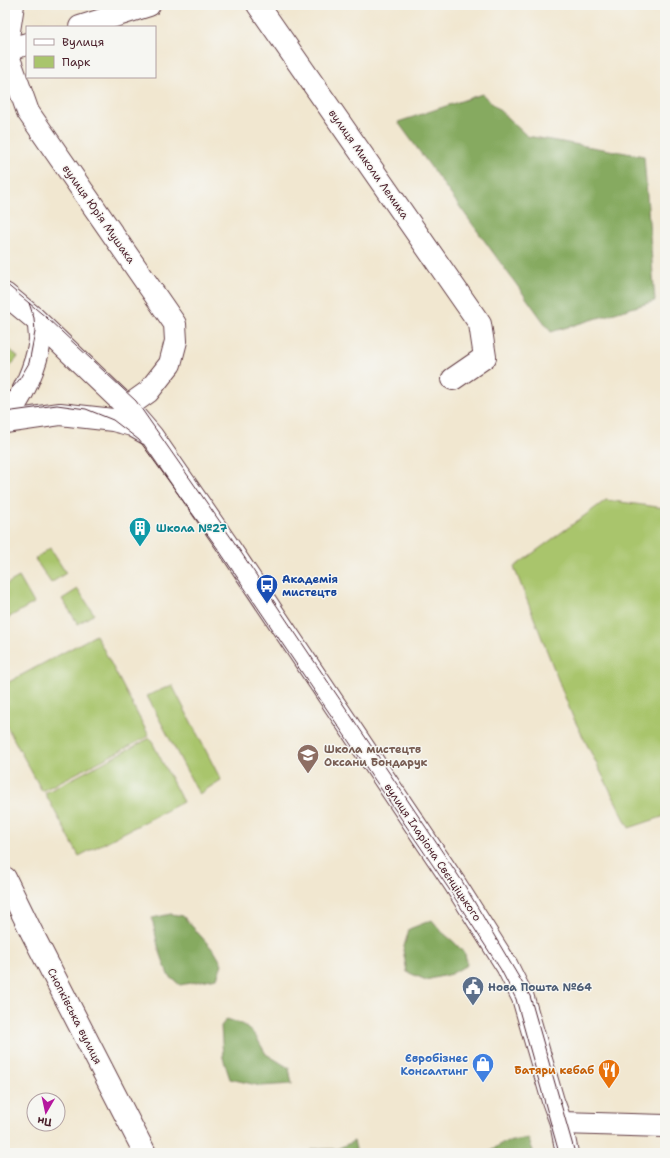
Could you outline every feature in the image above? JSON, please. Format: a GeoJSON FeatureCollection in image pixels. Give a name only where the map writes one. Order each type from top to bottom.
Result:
{"type":"FeatureCollection","features":[{"type":"Feature","properties":{"kind":"main road","name":"вулиця Юрія Мушака"},"geometry":{"type":"LineString","coordinates":[[13,5],[6,50],[28,112],[176,324],[176,341],[170,364],[148,392],[127,407]]}},
{"type":"Feature","properties":{"kind":"main road"},"geometry":{"type":"LineString","coordinates":[[83,26],[149,5]]}},
{"type":"Feature","properties":{"kind":"main road","name":"вулиця Миколи Лемика"},"geometry":{"type":"LineString","coordinates":[[258,5],[480,324],[484,357],[453,379]]}},
{"type":"Feature","properties":{"kind":"main road"},"geometry":{"type":"LineString","coordinates":[[6,50],[26,44]]}},
{"type":"Feature","properties":{"kind":"main road","name":"вулиця Іларіона Свєнціцького"},"geometry":{"type":"LineString","coordinates":[[5,294],[127,407],[152,436],[226,543],[455,884],[507,966],[523,998],[553,1101],[561,1123],[567,1153]]}},
{"type":"Feature","properties":{"kind":"main road"},"geometry":{"type":"LineString","coordinates":[[5,416],[10,412],[23,392],[32,370],[40,340],[39,324]]}},
{"type":"Feature","properties":{"kind":"main road","name":"вулиця Іларіона Свєнціцького"},"geometry":{"type":"LineString","coordinates":[[5,422],[49,414],[71,414],[114,420],[132,425],[152,436]]}},
{"type":"Feature","properties":{"kind":"main road","name":"Снопківська вулиця"},"geometry":{"type":"LineString","coordinates":[[5,878],[145,1153]]}},
{"type":"Feature","properties":{"kind":"main road"},"geometry":{"type":"LineString","coordinates":[[561,1123],[665,1126]]}},
{"type":"Feature","properties":{"kind":"green space"},"geometry":{"type":"Polygon","coordinates":[[[482,94],[527,136],[644,156],[655,301],[551,332],[398,122],[482,94]]]}},
{"type":"Feature","properties":{"kind":"green space"},"geometry":{"type":"Polygon","coordinates":[[[5,345],[18,357],[5,372],[5,345]]]}},
{"type":"Feature","properties":{"kind":"green space"},"geometry":{"type":"Polygon","coordinates":[[[606,500],[665,508],[665,816],[629,828],[572,715],[514,567],[606,500]]]}},
{"type":"Feature","properties":{"kind":"green space"},"geometry":{"type":"Polygon","coordinates":[[[50,548],[66,573],[51,583],[35,559],[50,548]]]}},
{"type":"Feature","properties":{"kind":"green space"},"geometry":{"type":"Polygon","coordinates":[[[19,577],[34,603],[6,619],[5,585],[19,577]]]}},
{"type":"Feature","properties":{"kind":"green space"},"geometry":{"type":"Polygon","coordinates":[[[78,589],[94,614],[78,624],[62,599],[78,589]]]}},
{"type":"Feature","properties":{"kind":"green space"},"geometry":{"type":"Polygon","coordinates":[[[96,635],[149,736],[42,791],[5,723],[5,684],[96,635]]]}},
{"type":"Feature","properties":{"kind":"green space"},"geometry":{"type":"Polygon","coordinates":[[[172,685],[221,780],[199,794],[147,696],[172,685]]]}},
{"type":"Feature","properties":{"kind":"green space"},"geometry":{"type":"Polygon","coordinates":[[[150,738],[183,802],[79,856],[45,793],[150,738]]]}},
{"type":"Feature","properties":{"kind":"green space"},"geometry":{"type":"Polygon","coordinates":[[[171,914],[183,916],[215,952],[222,964],[217,978],[180,985],[168,975],[158,946],[152,918],[171,914]]]}},
{"type":"Feature","properties":{"kind":"green space"},"geometry":{"type":"Polygon","coordinates":[[[432,920],[465,954],[467,965],[451,974],[426,980],[407,972],[403,950],[409,929],[432,920]]]}},
{"type":"Feature","properties":{"kind":"green space"},"geometry":{"type":"Polygon","coordinates":[[[227,1019],[242,1024],[255,1035],[266,1054],[289,1068],[292,1084],[261,1086],[230,1079],[223,1058],[221,1026],[227,1019]]]}},
{"type":"Feature","properties":{"kind":"green space"},"geometry":{"type":"Polygon","coordinates":[[[528,1138],[534,1153],[488,1153],[502,1143],[528,1138]]]}},
{"type":"Feature","properties":{"kind":"green space"},"geometry":{"type":"Polygon","coordinates":[[[354,1141],[357,1153],[307,1153],[313,1149],[337,1149],[354,1141]]]}},
{"type":"Feature","properties":{"kind":"tram line"},"geometry":{"type":"LineString","coordinates":[[5,283],[47,318],[136,401],[232,539],[462,881],[530,996],[575,1153]]}},
{"type":"Feature","properties":{"kind":"tram line"},"geometry":{"type":"LineString","coordinates":[[5,396],[19,380],[29,363],[35,332],[34,318],[29,303]]}},
{"type":"Feature","properties":{"kind":"tram line"},"geometry":{"type":"LineString","coordinates":[[5,412],[57,405],[86,409],[113,420],[139,440],[218,549],[449,889],[501,970],[516,999],[559,1153]]}},
{"type":"Feature","properties":{"kind":"place","name":"Школа №27"},"geometry":{"type":"Point","coordinates":[140,548]}},
{"type":"Feature","properties":{"kind":"place","name":"Академія мистецтв"},"geometry":{"type":"Point","coordinates":[267,604]}},
{"type":"Feature","properties":{"kind":"place","name":"Школа мистецтв Оксани Бондарук"},"geometry":{"type":"Point","coordinates":[308,774]}},
{"type":"Feature","properties":{"kind":"place","name":"Нова Пошта №64"},"geometry":{"type":"Point","coordinates":[473,1006]}},
{"type":"Feature","properties":{"kind":"place","name":"Євробізнес Консалтинг"},"geometry":{"type":"Point","coordinates":[483,1084]}},
{"type":"Feature","properties":{"kind":"place","name":"Батяри кебаб"},"geometry":{"type":"Point","coordinates":[609,1090]}}]}
